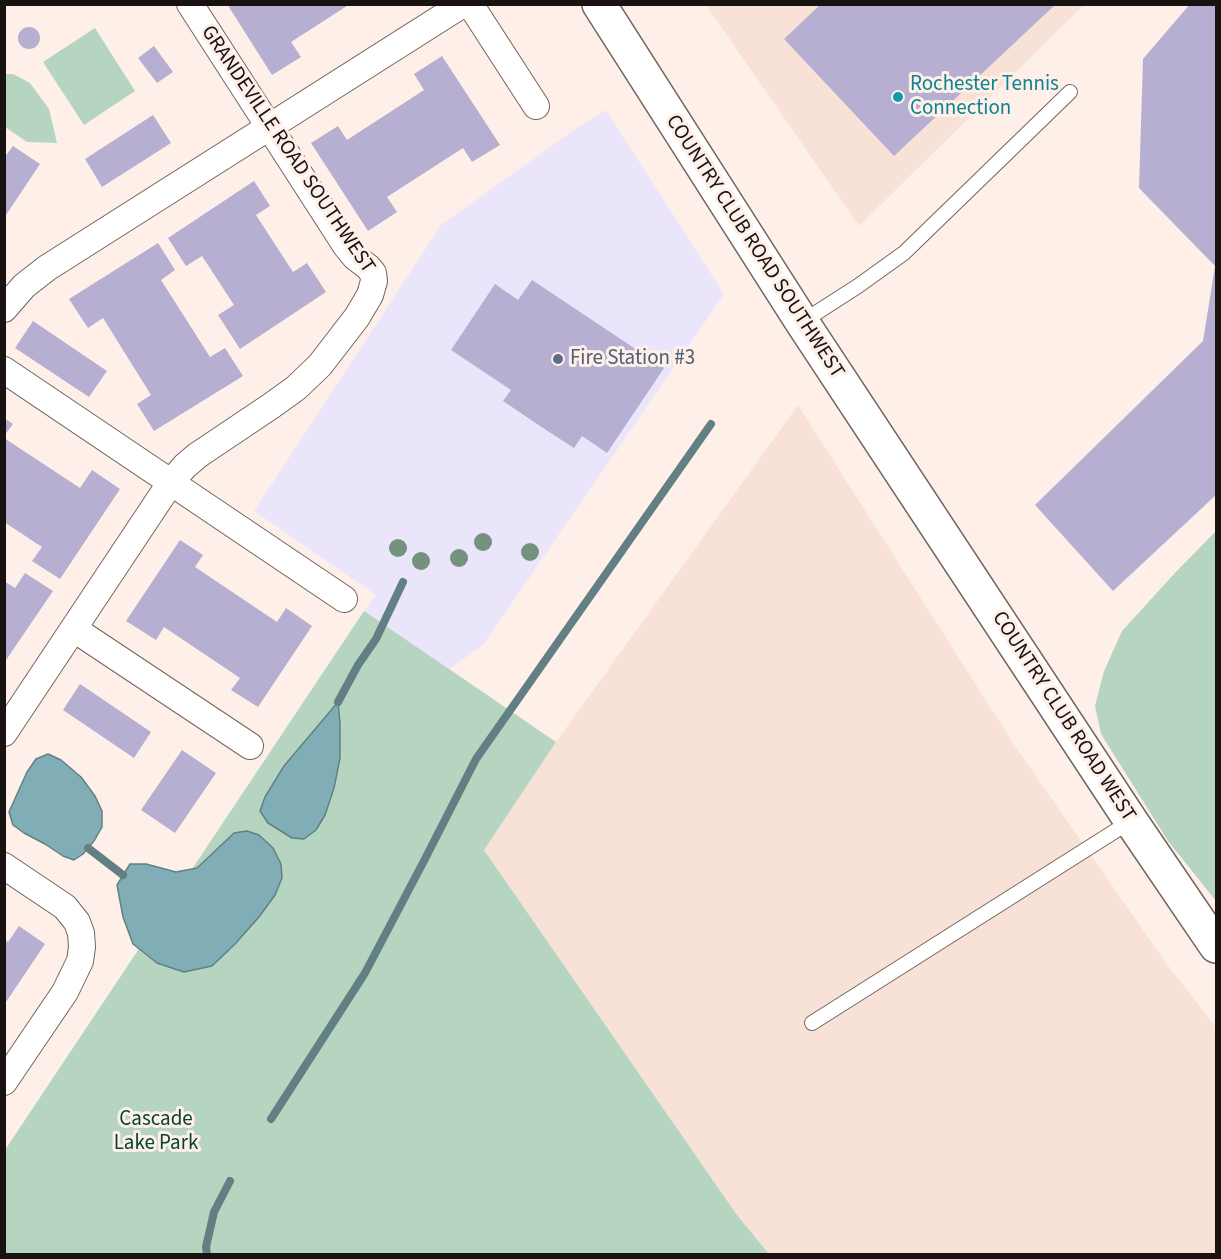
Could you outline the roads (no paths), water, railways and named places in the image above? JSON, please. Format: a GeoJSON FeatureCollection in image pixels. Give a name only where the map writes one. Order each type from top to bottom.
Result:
{"type":"FeatureCollection","features":[{"type":"Feature","properties":{"kind":"main road","name":"COUNTRY CLUB ROAD SOUTHWEST"},"geometry":{"type":"LineString","coordinates":[[599,4],[802,322],[911,487]]}},
{"type":"Feature","properties":{"kind":"main road","name":"COUNTRY CLUB ROAD WEST"},"geometry":{"type":"LineString","coordinates":[[911,487],[1216,946]]}},
{"type":"Feature","properties":{"kind":"street","name":"GRANDEVILLE ROAD SOUTHWEST"},"geometry":{"type":"LineString","coordinates":[[4,733],[171,482],[198,455],[296,388],[320,365],[357,317],[370,295],[374,281],[373,273],[346,246],[190,4]]}},
{"type":"Feature","properties":{"kind":"street"},"geometry":{"type":"LineString","coordinates":[[4,309],[24,286],[47,268],[463,4]]}},
{"type":"Feature","properties":{"kind":"street"},"geometry":{"type":"LineString","coordinates":[[470,4],[536,106]]}},
{"type":"Feature","properties":{"kind":"street"},"geometry":{"type":"LineString","coordinates":[[4,370],[344,599]]}},
{"type":"Feature","properties":{"kind":"street"},"geometry":{"type":"LineString","coordinates":[[74,629],[250,746]]}},
{"type":"Feature","properties":{"kind":"street"},"geometry":{"type":"LineString","coordinates":[[4,866],[65,907],[77,922],[82,947],[80,961],[64,992],[4,1082]]}},
{"type":"Feature","properties":{"kind":"lane"},"geometry":{"type":"LineString","coordinates":[[802,322],[904,253],[1070,92]]}},
{"type":"Feature","properties":{"kind":"lane"},"geometry":{"type":"LineString","coordinates":[[812,1023],[1131,821]]}},
{"type":"Feature","properties":{"kind":"water"},"geometry":{"type":"Polygon","coordinates":[[[338,702],[340,758],[334,788],[325,815],[316,830],[304,839],[292,838],[268,823],[260,811],[265,797],[284,766],[338,702]]]}},
{"type":"Feature","properties":{"kind":"water"},"geometry":{"type":"Polygon","coordinates":[[[48,754],[61,760],[81,777],[95,796],[102,811],[102,827],[94,841],[83,854],[74,860],[63,856],[13,825],[9,812],[27,772],[36,759],[48,754]]]}},
{"type":"Feature","properties":{"kind":"water"},"geometry":{"type":"Polygon","coordinates":[[[247,831],[259,835],[273,848],[281,864],[282,878],[275,895],[235,944],[212,966],[184,972],[157,963],[133,944],[123,917],[117,885],[130,864],[146,864],[176,872],[197,868],[234,833],[247,831]]]}},
{"type":"Feature","properties":{"kind":"waterway"},"geometry":{"type":"LineString","coordinates":[[271,1119],[365,973],[476,759],[711,424]]}},
{"type":"Feature","properties":{"kind":"waterway"},"geometry":{"type":"LineString","coordinates":[[338,702],[358,665],[376,639],[403,582]]}},
{"type":"Feature","properties":{"kind":"waterway"},"geometry":{"type":"LineString","coordinates":[[88,848],[123,875]]}},
{"type":"Feature","properties":{"kind":"waterway"},"geometry":{"type":"LineString","coordinates":[[207,1254],[206,1247],[214,1212],[230,1181]]}},
{"type":"Feature","properties":{"kind":"place","name":"Rochester Tennis Connection"},"geometry":{"type":"Point","coordinates":[898,97]}},
{"type":"Feature","properties":{"kind":"place","name":"Fire Station #3"},"geometry":{"type":"Point","coordinates":[558,359]}},
{"type":"Feature","properties":{"kind":"park label","name":"Cascade Lake Park"},"geometry":{"type":"Point","coordinates":[156,1132]}}]}
